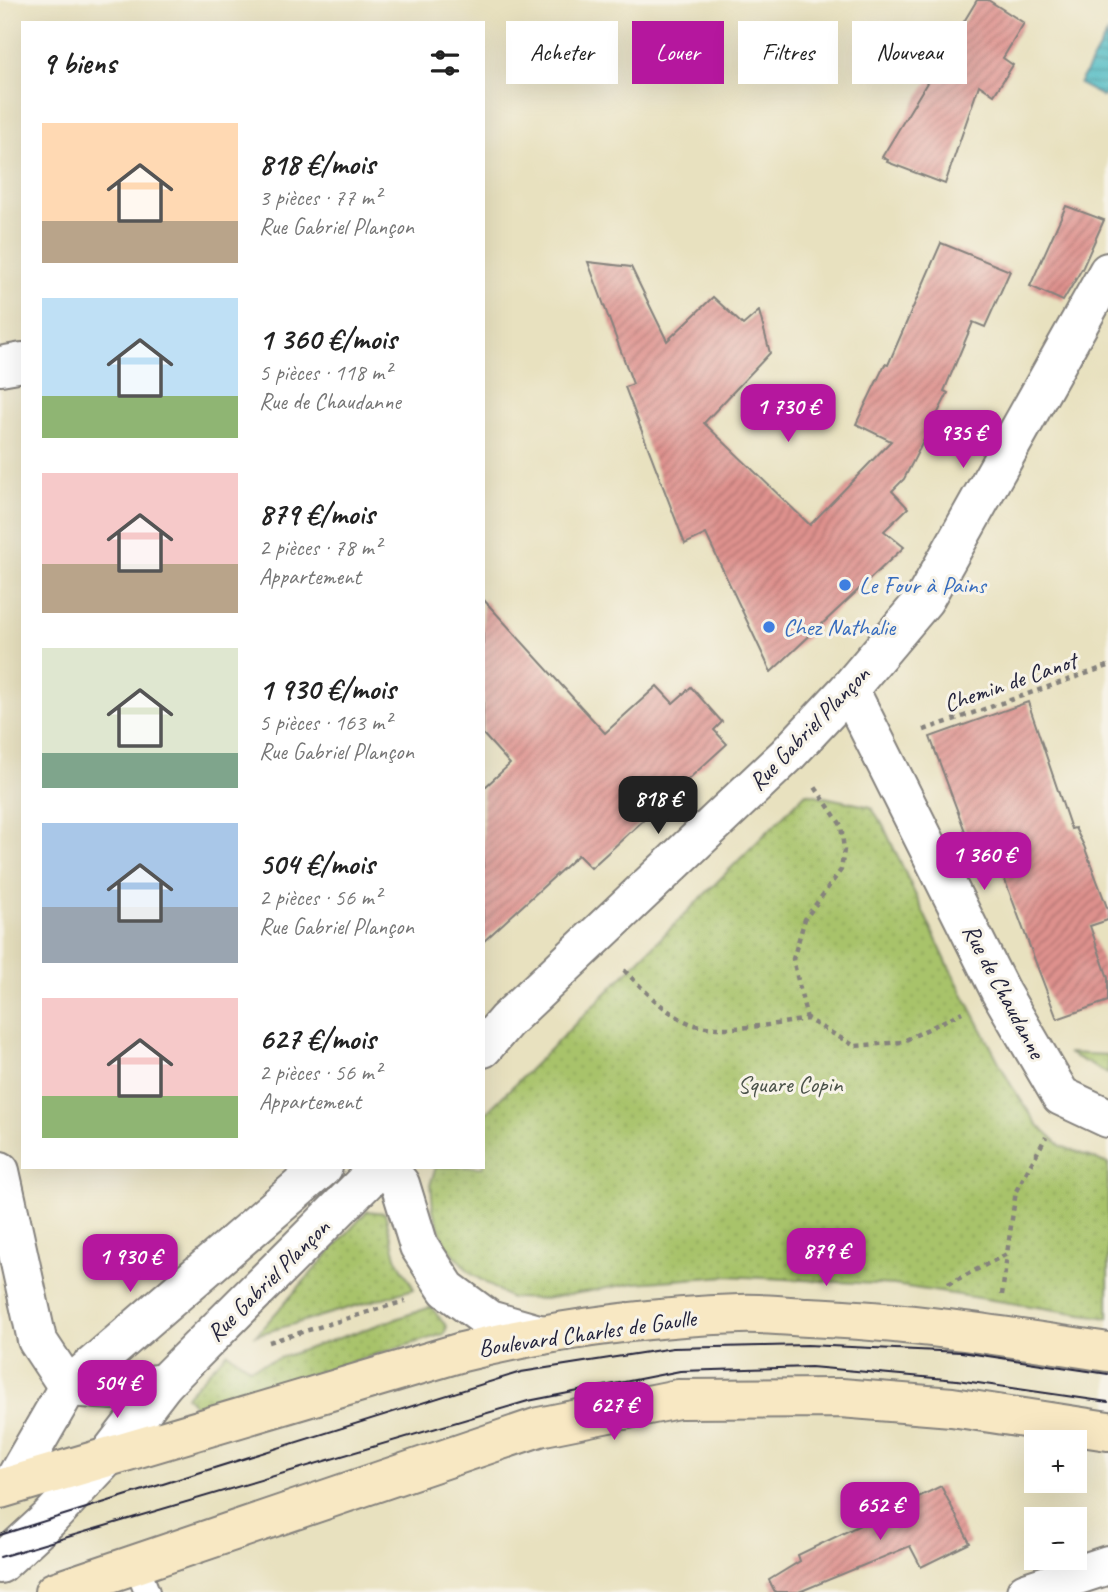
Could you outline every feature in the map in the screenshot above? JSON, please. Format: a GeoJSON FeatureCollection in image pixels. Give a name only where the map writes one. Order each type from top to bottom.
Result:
{"type":"FeatureCollection","features":[{"type":"Feature","properties":{"kind":"main road","name":"Boulevard Charles de Gaulle"},"geometry":{"type":"LineString","coordinates":[[6,1486],[462,1352],[542,1335],[624,1323],[741,1314],[841,1318],[960,1330],[1108,1352]]}},
{"type":"Feature","properties":{"kind":"main road"},"geometry":{"type":"LineString","coordinates":[[54,1592],[141,1577],[539,1427],[678,1399],[841,1398],[952,1407],[1108,1432]]}},
{"type":"Feature","properties":{"kind":"street","name":"Rue Gabriel Plançon"},"geometry":{"type":"LineString","coordinates":[[491,1036],[787,755],[849,690],[923,600],[1108,272]]}},
{"type":"Feature","properties":{"kind":"street"},"geometry":{"type":"LineString","coordinates":[[0,366],[21,362]]}},
{"type":"Feature","properties":{"kind":"street","name":"Rue de Chaudanne"},"geometry":{"type":"LineString","coordinates":[[849,690],[1001,993],[1062,1096],[1108,1118]]}},
{"type":"Feature","properties":{"kind":"street","name":"Rue Gabriel Plançon"},"geometry":{"type":"LineString","coordinates":[[6,1486],[68,1387],[324,1169]]}},
{"type":"Feature","properties":{"kind":"street","name":"Rue Gabriel Plançon"},"geometry":{"type":"LineString","coordinates":[[0,1564],[49,1519],[108,1456],[164,1383],[378,1169]]}},
{"type":"Feature","properties":{"kind":"street"},"geometry":{"type":"LineString","coordinates":[[388,1169],[400,1184],[419,1246],[447,1289],[489,1320],[542,1335]]}},
{"type":"Feature","properties":{"kind":"street"},"geometry":{"type":"LineString","coordinates":[[0,1171],[37,1340],[68,1387],[113,1390],[164,1383]]}},
{"type":"Feature","properties":{"kind":"street"},"geometry":{"type":"LineString","coordinates":[[1026,1592],[1108,1565]]}},
{"type":"Feature","properties":{"kind":"path","name":"Chemin de Canot"},"geometry":{"type":"LineString","coordinates":[[924,730],[1108,666]]}},
{"type":"Feature","properties":{"kind":"path"},"geometry":{"type":"LineString","coordinates":[[807,1018],[793,959],[805,919],[841,870],[844,850],[841,824],[809,778]]}},
{"type":"Feature","properties":{"kind":"path"},"geometry":{"type":"LineString","coordinates":[[623,970],[658,1004],[690,1024],[754,1029],[807,1018],[855,1046],[902,1042],[964,1012]]}},
{"type":"Feature","properties":{"kind":"path"},"geometry":{"type":"LineString","coordinates":[[1002,1299],[1016,1191],[1049,1130]]}},
{"type":"Feature","properties":{"kind":"path"},"geometry":{"type":"LineString","coordinates":[[945,1285],[1007,1254]]}},
{"type":"Feature","properties":{"kind":"path"},"geometry":{"type":"LineString","coordinates":[[258,1345],[415,1298]]}},
{"type":"Feature","properties":{"kind":"green space","name":"Square Copin"},"geometry":{"type":"Polygon","coordinates":[[[806,793],[871,807],[883,825],[947,963],[1011,1085],[1037,1124],[1061,1146],[1108,1164],[1108,1318],[894,1285],[727,1276],[635,1283],[545,1299],[510,1298],[470,1273],[445,1244],[433,1211],[431,1182],[435,1169],[485,1169],[485,1114],[806,793]]]}},
{"type":"Feature","properties":{"kind":"green space"},"geometry":{"type":"Polygon","coordinates":[[[1068,1053],[1108,1055],[1108,1074],[1068,1053]]]}},
{"type":"Feature","properties":{"kind":"green space"},"geometry":{"type":"Polygon","coordinates":[[[367,1211],[385,1213],[396,1257],[414,1289],[256,1335],[367,1211]]]}},
{"type":"Feature","properties":{"kind":"green space"},"geometry":{"type":"Polygon","coordinates":[[[431,1307],[447,1327],[444,1334],[197,1408],[186,1396],[227,1352],[250,1368],[431,1307]]]}},
{"type":"Feature","properties":{"kind":"water"},"geometry":{"type":"Polygon","coordinates":[[[1107,34],[1108,90],[1104,97],[1079,84],[1107,34]]]}},
{"type":"Feature","properties":{"kind":"building"},"geometry":{"type":"Polygon","coordinates":[[[977,0],[988,0],[1024,23],[1003,58],[1013,65],[994,95],[979,85],[945,184],[887,162],[888,160],[882,157],[926,84],[967,84],[967,21],[964,21],[977,0]]]}},
{"type":"Feature","properties":{"kind":"building"},"geometry":{"type":"Polygon","coordinates":[[[1066,206],[1104,220],[1083,267],[1063,301],[1030,286],[1066,206]]]}},
{"type":"Feature","properties":{"kind":"building"},"geometry":{"type":"Polygon","coordinates":[[[941,243],[1010,271],[985,327],[973,322],[944,391],[948,393],[904,479],[892,491],[908,508],[884,531],[904,547],[771,672],[706,534],[685,544],[625,387],[633,384],[588,262],[631,267],[667,341],[713,297],[743,325],[759,311],[770,353],[704,423],[810,525],[891,441],[856,424],[885,364],[888,365],[941,243]]]}},
{"type":"Feature","properties":{"kind":"building"},"geometry":{"type":"Polygon","coordinates":[[[485,601],[605,733],[657,686],[673,703],[691,687],[722,722],[714,730],[727,744],[591,868],[578,855],[485,940],[485,787],[510,764],[485,736],[485,601]]]}},
{"type":"Feature","properties":{"kind":"building"},"geometry":{"type":"Polygon","coordinates":[[[1028,702],[1071,829],[1075,828],[1084,846],[1108,910],[1108,920],[1090,926],[1108,978],[1108,1001],[1057,1019],[988,835],[969,842],[930,737],[1028,702]]]}},
{"type":"Feature","properties":{"kind":"building"},"geometry":{"type":"Polygon","coordinates":[[[941,1486],[970,1543],[921,1567],[910,1546],[799,1592],[775,1592],[769,1580],[800,1561],[798,1555],[941,1486]]]}},
{"type":"Feature","properties":{"kind":"tram line"},"geometry":{"type":"LineString","coordinates":[[0,1535],[521,1372],[673,1348],[807,1345],[961,1352],[1108,1374]]}},
{"type":"Feature","properties":{"kind":"tram line"},"geometry":{"type":"LineString","coordinates":[[0,1557],[528,1401],[680,1371],[811,1367],[957,1380],[1108,1402]]}},
{"type":"Feature","properties":{"kind":"place","name":"Le Four à Pains"},"geometry":{"type":"Point","coordinates":[845,585]}},
{"type":"Feature","properties":{"kind":"place","name":"Chez Nathalie"},"geometry":{"type":"Point","coordinates":[769,627]}}]}
